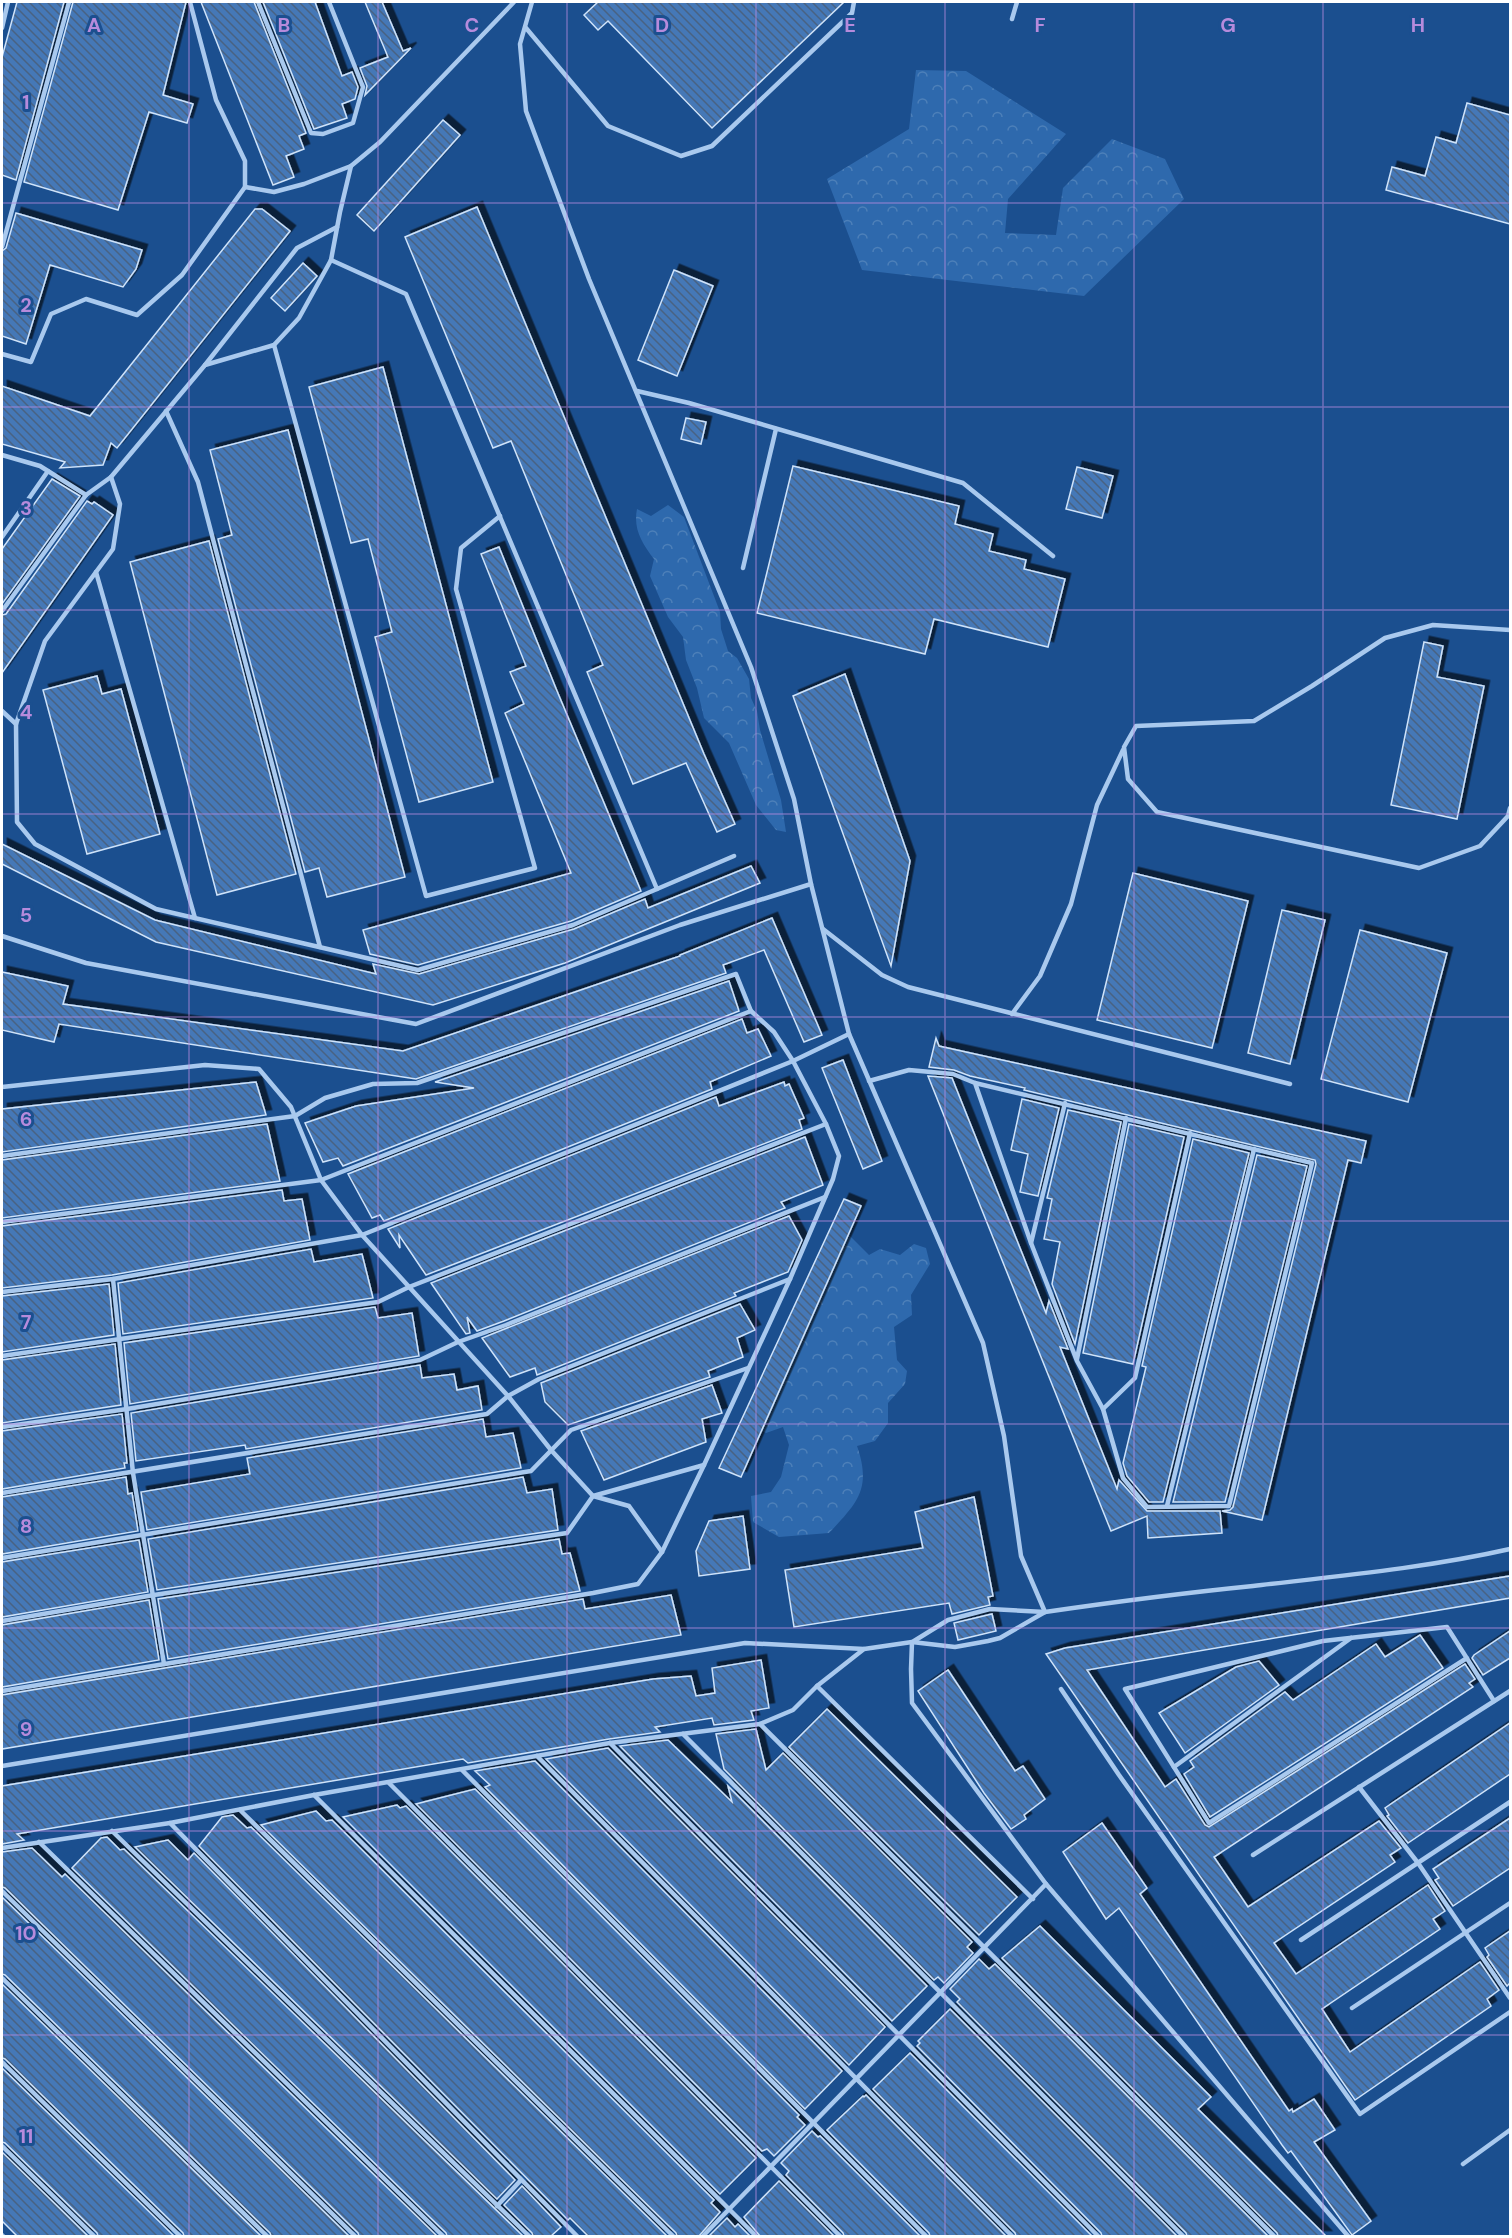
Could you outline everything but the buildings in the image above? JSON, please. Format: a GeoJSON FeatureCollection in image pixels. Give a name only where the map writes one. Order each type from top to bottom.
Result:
{"type":"FeatureCollection","features":[{"type":"Feature","properties":{"kind":"lane"},"geometry":{"type":"LineString","coordinates":[[2,28],[8,2]]}},
{"type":"Feature","properties":{"kind":"lane"},"geometry":{"type":"LineString","coordinates":[[2,247],[69,2]]}},
{"type":"Feature","properties":{"kind":"lane"},"geometry":{"type":"LineString","coordinates":[[2,354],[31,362],[51,314],[86,299],[137,315],[182,275],[245,187],[244,161],[216,100],[190,2]]}},
{"type":"Feature","properties":{"kind":"lane"},"geometry":{"type":"LineString","coordinates":[[258,2],[311,133],[323,134],[353,123],[363,87],[329,2]]}},
{"type":"Feature","properties":{"kind":"lane"},"geometry":{"type":"LineString","coordinates":[[245,187],[274,192],[304,184],[351,166],[380,142],[514,2]]}},
{"type":"Feature","properties":{"kind":"lane"},"geometry":{"type":"LineString","coordinates":[[532,2],[520,44],[526,111],[589,279],[752,667],[794,799],[811,884],[849,1034],[983,1343],[1004,1436],[1021,1556],[1045,1612]]}},
{"type":"Feature","properties":{"kind":"lane"},"geometry":{"type":"LineString","coordinates":[[526,28],[608,126],[681,156],[712,146],[852,13],[854,2]]}},
{"type":"Feature","properties":{"kind":"lane"},"geometry":{"type":"LineString","coordinates":[[1012,19],[1017,2]]}},
{"type":"Feature","properties":{"kind":"lane"},"geometry":{"type":"LineString","coordinates":[[205,365],[274,345],[299,318],[331,260],[351,166]]}},
{"type":"Feature","properties":{"kind":"lane"},"geometry":{"type":"LineString","coordinates":[[2,611],[86,495],[111,477],[205,365],[297,248],[337,227]]}},
{"type":"Feature","properties":{"kind":"lane"},"geometry":{"type":"LineString","coordinates":[[331,260],[406,294],[657,889]]}},
{"type":"Feature","properties":{"kind":"lane"},"geometry":{"type":"LineString","coordinates":[[274,345],[426,896],[535,868],[456,589],[460,548],[500,516]]}},
{"type":"Feature","properties":{"kind":"lane"},"geometry":{"type":"LineString","coordinates":[[637,392],[689,403],[963,483],[1053,556]]}},
{"type":"Feature","properties":{"kind":"lane"},"geometry":{"type":"LineString","coordinates":[[166,411],[198,482],[320,947]]}},
{"type":"Feature","properties":{"kind":"lane"},"geometry":{"type":"LineString","coordinates":[[743,568],[776,429]]}},
{"type":"Feature","properties":{"kind":"lane"},"geometry":{"type":"LineString","coordinates":[[2,455],[40,466],[86,495]]}},
{"type":"Feature","properties":{"kind":"lane"},"geometry":{"type":"LineString","coordinates":[[2,537],[48,471]]}},
{"type":"Feature","properties":{"kind":"lane"},"geometry":{"type":"LineString","coordinates":[[111,477],[120,504],[113,549],[45,641],[16,724],[17,822],[35,844],[156,909],[418,970],[573,925],[734,856]]}},
{"type":"Feature","properties":{"kind":"lane"},"geometry":{"type":"LineString","coordinates":[[96,572],[195,918]]}},
{"type":"Feature","properties":{"kind":"lane"},"geometry":{"type":"LineString","coordinates":[[1012,1014],[1041,976],[1071,904],[1098,805],[1136,726],[1254,721],[1385,638],[1433,625],[1510,630]]}},
{"type":"Feature","properties":{"kind":"lane"},"geometry":{"type":"LineString","coordinates":[[2,711],[16,724]]}},
{"type":"Feature","properties":{"kind":"lane"},"geometry":{"type":"LineString","coordinates":[[1124,747],[1128,779],[1157,812],[1419,868],[1480,846],[1508,816],[1510,808]]}},
{"type":"Feature","properties":{"kind":"lane"},"geometry":{"type":"LineString","coordinates":[[2,936],[86,963],[416,1024],[680,925],[811,884]]}},
{"type":"Feature","properties":{"kind":"lane"},"geometry":{"type":"LineString","coordinates":[[823,929],[882,975],[908,987],[1290,1084]]}},
{"type":"Feature","properties":{"kind":"lane"},"geometry":{"type":"LineString","coordinates":[[2,1156],[295,1116],[325,1098],[373,1084],[417,1083],[736,974],[751,1011],[774,1032],[793,1061],[826,1124],[839,1156],[833,1179],[790,1279],[704,1465],[662,1552],[638,1584],[2,1691]]}},
{"type":"Feature","properties":{"kind":"lane"},"geometry":{"type":"LineString","coordinates":[[2,1222],[321,1180],[751,1011]]}},
{"type":"Feature","properties":{"kind":"lane"},"geometry":{"type":"LineString","coordinates":[[2,1292],[113,1279],[362,1235],[793,1061],[849,1034]]}},
{"type":"Feature","properties":{"kind":"lane"},"geometry":{"type":"LineString","coordinates":[[2,1087],[205,1065],[259,1069],[291,1107],[321,1180],[362,1235],[508,1396],[551,1450],[593,1496],[629,1506],[662,1552]]}},
{"type":"Feature","properties":{"kind":"lane"},"geometry":{"type":"LineString","coordinates":[[869,1081],[909,1070],[953,1074],[975,1083],[1311,1163],[1229,1506],[1147,1507],[1123,1478],[1103,1409],[1077,1361],[1031,1243],[975,1083]]}},
{"type":"Feature","properties":{"kind":"lane"},"geometry":{"type":"LineString","coordinates":[[1031,1243],[1065,1103]]}},
{"type":"Feature","properties":{"kind":"lane"},"geometry":{"type":"LineString","coordinates":[[1077,1361],[1126,1118]]}},
{"type":"Feature","properties":{"kind":"lane"},"geometry":{"type":"LineString","coordinates":[[2,1356],[378,1302],[409,1287],[826,1124]]}},
{"type":"Feature","properties":{"kind":"lane"},"geometry":{"type":"LineString","coordinates":[[1103,1409],[1135,1378],[1190,1133]]}},
{"type":"Feature","properties":{"kind":"lane"},"geometry":{"type":"LineString","coordinates":[[1167,1506],[1254,1149]]}},
{"type":"Feature","properties":{"kind":"lane"},"geometry":{"type":"LineString","coordinates":[[2,1427],[126,1409],[420,1360],[458,1342],[506,1325],[825,1197]]}},
{"type":"Feature","properties":{"kind":"lane"},"geometry":{"type":"LineString","coordinates":[[113,1279],[133,1473],[164,1665]]}},
{"type":"Feature","properties":{"kind":"lane"},"geometry":{"type":"LineString","coordinates":[[2,1493],[487,1414],[508,1396],[539,1379],[790,1279]]}},
{"type":"Feature","properties":{"kind":"lane"},"geometry":{"type":"LineString","coordinates":[[2,1558],[531,1471],[571,1430],[748,1368]]}},
{"type":"Feature","properties":{"kind":"lane"},"geometry":{"type":"LineString","coordinates":[[2,1621],[154,1595],[567,1533],[593,1496],[704,1465]]}},
{"type":"Feature","properties":{"kind":"lane"},"geometry":{"type":"LineString","coordinates":[[912,1642],[948,1620],[990,1609],[1045,1612],[1155,1596],[1438,1563],[1510,1549]]}},
{"type":"Feature","properties":{"kind":"lane"},"geometry":{"type":"LineString","coordinates":[[2,1766],[745,1643],[864,1649],[912,1642],[955,1647],[1000,1638],[1045,1612]]}},
{"type":"Feature","properties":{"kind":"lane"},"geometry":{"type":"LineString","coordinates":[[1467,1658],[1209,1822],[1125,1689],[1323,1641],[1448,1627],[1494,1701]]}},
{"type":"Feature","properties":{"kind":"lane"},"geometry":{"type":"LineString","coordinates":[[1174,1767],[1352,1638]]}},
{"type":"Feature","properties":{"kind":"lane"},"geometry":{"type":"LineString","coordinates":[[912,1642],[912,1703],[1046,1884],[1348,2236]]}},
{"type":"Feature","properties":{"kind":"lane"},"geometry":{"type":"LineString","coordinates":[[2,1848],[170,1823],[610,1743],[760,1724],[793,1710],[817,1686],[864,1649]]}},
{"type":"Feature","properties":{"kind":"lane"},"geometry":{"type":"LineString","coordinates":[[817,1686],[1032,1899]]}},
{"type":"Feature","properties":{"kind":"lane"},"geometry":{"type":"LineString","coordinates":[[1061,1689],[1360,2114],[1510,2012]]}},
{"type":"Feature","properties":{"kind":"lane"},"geometry":{"type":"LineString","coordinates":[[1253,1855],[1510,1691]]}},
{"type":"Feature","properties":{"kind":"lane"},"geometry":{"type":"LineString","coordinates":[[760,1724],[1274,2236]]}},
{"type":"Feature","properties":{"kind":"lane"},"geometry":{"type":"LineString","coordinates":[[683,1734],[1183,2236]]}},
{"type":"Feature","properties":{"kind":"lane"},"geometry":{"type":"LineString","coordinates":[[610,1743],[1098,2236]]}},
{"type":"Feature","properties":{"kind":"lane"},"geometry":{"type":"LineString","coordinates":[[537,1756],[1012,2236]]}},
{"type":"Feature","properties":{"kind":"lane"},"geometry":{"type":"LineString","coordinates":[[462,1770],[926,2236]]}},
{"type":"Feature","properties":{"kind":"lane"},"geometry":{"type":"LineString","coordinates":[[389,1783],[840,2236]]}},
{"type":"Feature","properties":{"kind":"lane"},"geometry":{"type":"LineString","coordinates":[[1359,1787],[1418,1863],[1510,1998]]}},
{"type":"Feature","properties":{"kind":"lane"},"geometry":{"type":"LineString","coordinates":[[314,1795],[756,2236]]}},
{"type":"Feature","properties":{"kind":"lane"},"geometry":{"type":"LineString","coordinates":[[1301,1940],[1510,1802]]}},
{"type":"Feature","properties":{"kind":"lane"},"geometry":{"type":"LineString","coordinates":[[240,1810],[673,2236]]}},
{"type":"Feature","properties":{"kind":"lane"},"geometry":{"type":"LineString","coordinates":[[170,1823],[574,2236]]}},
{"type":"Feature","properties":{"kind":"lane"},"geometry":{"type":"LineString","coordinates":[[112,1832],[529,2236]]}},
{"type":"Feature","properties":{"kind":"lane"},"geometry":{"type":"LineString","coordinates":[[39,1842],[443,2236]]}},
{"type":"Feature","properties":{"kind":"lane"},"geometry":{"type":"LineString","coordinates":[[703,2236],[1046,1884]]}},
{"type":"Feature","properties":{"kind":"lane"},"geometry":{"type":"LineString","coordinates":[[2,1891],[355,2236]]}},
{"type":"Feature","properties":{"kind":"lane"},"geometry":{"type":"LineString","coordinates":[[1352,2008],[1510,1903]]}},
{"type":"Feature","properties":{"kind":"lane"},"geometry":{"type":"LineString","coordinates":[[2,1978],[267,2236]]}},
{"type":"Feature","properties":{"kind":"lane"},"geometry":{"type":"LineString","coordinates":[[2,2062],[180,2236]]}},
{"type":"Feature","properties":{"kind":"lane"},"geometry":{"type":"LineString","coordinates":[[1463,2163],[1510,2130]]}},
{"type":"Feature","properties":{"kind":"lane"},"geometry":{"type":"LineString","coordinates":[[2,2146],[94,2236]]}},
{"type":"Feature","properties":{"kind":"lane"},"geometry":{"type":"LineString","coordinates":[[498,2206],[521,2180]]}},
{"type":"Feature","properties":{"kind":"green space"},"geometry":{"type":"Polygon","coordinates":[[[916,70],[966,71],[1066,134],[1008,199],[1005,233],[1056,235],[1063,188],[1112,139],[1165,159],[1184,199],[1084,296],[862,270],[827,179],[909,129],[916,70]]]}},
{"type":"Feature","properties":{"kind":"green space"},"geometry":{"type":"Polygon","coordinates":[[[668,505],[684,517],[720,612],[721,629],[728,651],[737,658],[749,679],[751,698],[757,711],[760,730],[781,800],[786,832],[776,830],[756,805],[729,743],[704,718],[697,688],[686,660],[683,637],[668,617],[650,576],[654,559],[637,529],[637,509],[651,516],[668,505]]]}},
{"type":"Feature","properties":{"kind":"green space"},"geometry":{"type":"Polygon","coordinates":[[[846,1232],[869,1255],[880,1249],[900,1255],[914,1244],[926,1248],[930,1264],[911,1295],[912,1315],[894,1327],[897,1360],[907,1371],[905,1384],[888,1403],[888,1423],[875,1441],[857,1446],[863,1474],[862,1485],[854,1504],[847,1513],[829,1533],[779,1537],[753,1522],[751,1496],[771,1492],[781,1477],[789,1445],[783,1427],[766,1433],[751,1425],[846,1232]]]}}]}
